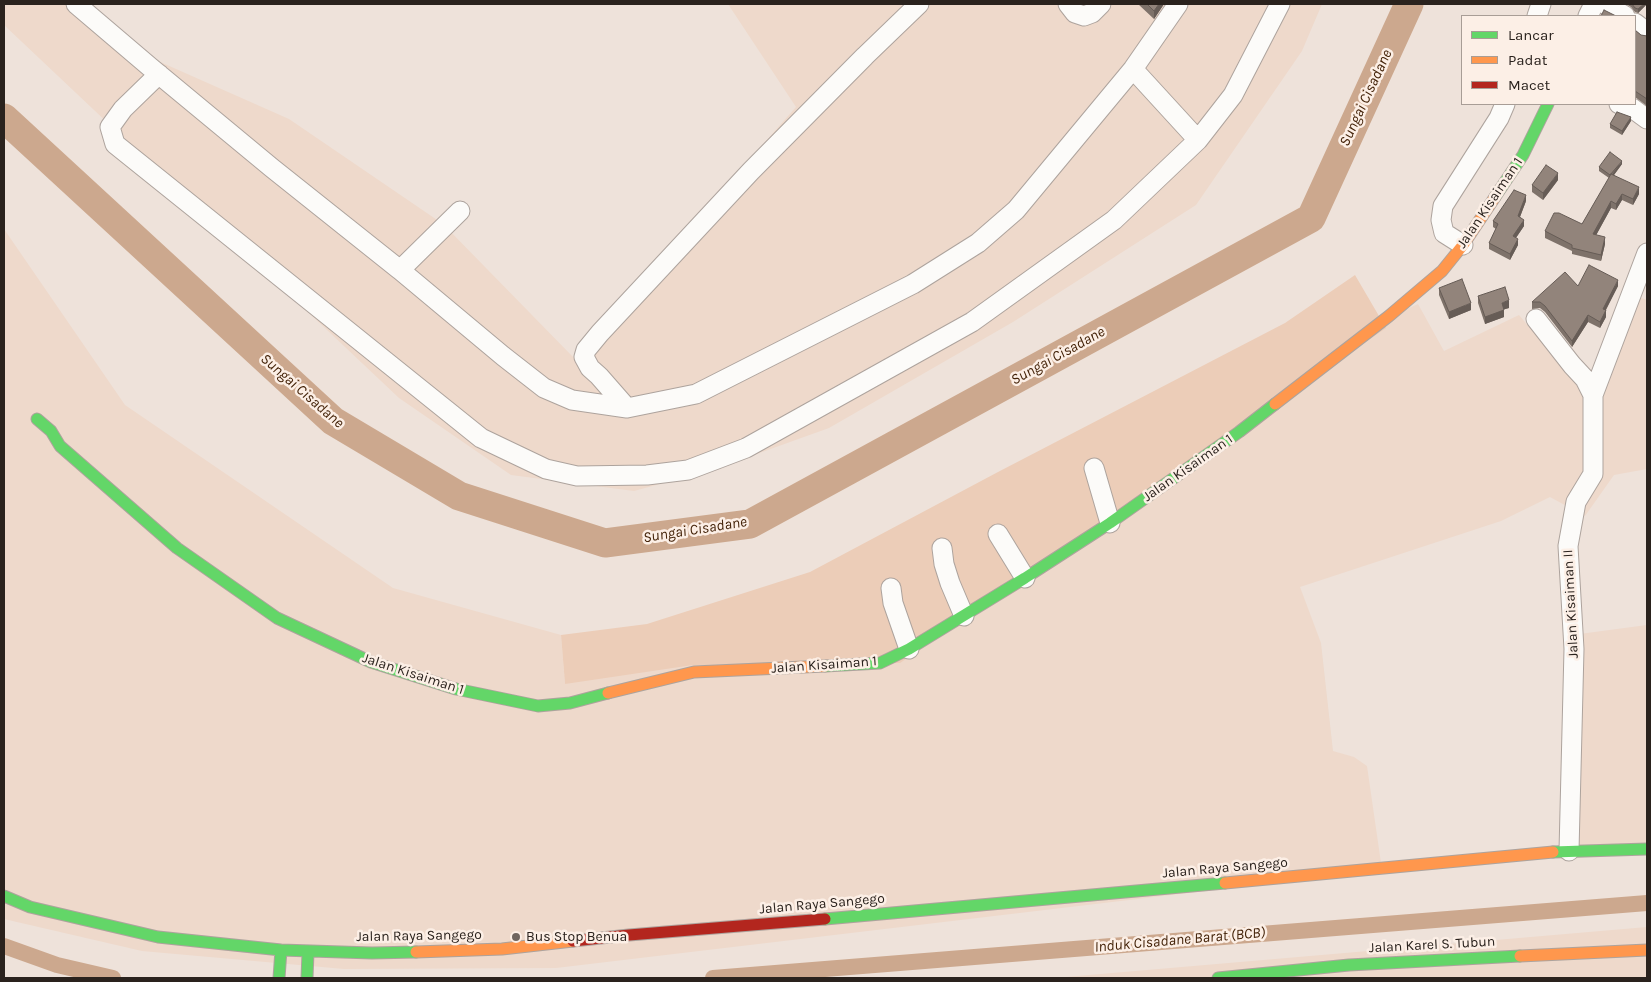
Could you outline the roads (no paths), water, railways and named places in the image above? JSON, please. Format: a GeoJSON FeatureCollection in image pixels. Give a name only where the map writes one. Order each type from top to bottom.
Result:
{"type":"FeatureCollection","features":[{"type":"Feature","properties":{"kind":"street"},"geometry":{"type":"LineString","coordinates":[[76,4],[544,388],[572,400],[628,408],[696,394],[913,284],[978,242],[1016,210],[1133,69],[1178,4]]}},
{"type":"Feature","properties":{"kind":"street"},"geometry":{"type":"LineString","coordinates":[[628,408],[590,368],[584,358],[586,350],[751,170],[919,4]]}},
{"type":"Feature","properties":{"kind":"street"},"geometry":{"type":"LineString","coordinates":[[1068,4],[1075,13],[1084,16],[1092,13],[1101,4]]}},
{"type":"Feature","properties":{"kind":"street"},"geometry":{"type":"LineString","coordinates":[[159,74],[123,109],[110,127],[115,144],[481,438],[546,470],[577,476],[647,475],[688,470],[746,448],[972,322],[1114,220],[1198,140],[1233,95],[1280,4]]}},
{"type":"Feature","properties":{"kind":"street"},"geometry":{"type":"LineString","coordinates":[[1605,4],[1623,15]]}},
{"type":"Feature","properties":{"kind":"street"},"geometry":{"type":"LineString","coordinates":[[1636,24],[1647,32]]}},
{"type":"Feature","properties":{"kind":"street"},"geometry":{"type":"LineString","coordinates":[[1133,69],[1198,140]]}},
{"type":"Feature","properties":{"kind":"street"},"geometry":{"type":"LineString","coordinates":[[1463,245],[1444,233],[1441,220],[1443,206],[1499,118],[1505,105]]}},
{"type":"Feature","properties":{"kind":"street","name":"Jalan Kisaiman 1"},"geometry":{"type":"LineString","coordinates":[[37,420],[51,430],[60,446],[170,542],[277,618],[371,662],[456,689],[538,706],[570,703],[694,672],[880,663],[909,649],[964,616],[1110,523],[1239,432],[1389,316],[1442,271],[1463,245],[1523,155],[1548,105]]}},
{"type":"Feature","properties":{"kind":"street"},"geometry":{"type":"LineString","coordinates":[[1623,105],[1632,108],[1647,119]]}},
{"type":"Feature","properties":{"kind":"street"},"geometry":{"type":"LineString","coordinates":[[400,270],[460,211]]}},
{"type":"Feature","properties":{"kind":"street","name":"Jalan Kisaiman II"},"geometry":{"type":"LineString","coordinates":[[1569,851],[1574,649],[1568,546],[1576,502],[1593,474],[1593,394],[1647,253]]}},
{"type":"Feature","properties":{"kind":"street"},"geometry":{"type":"LineString","coordinates":[[1536,319],[1585,379],[1593,394]]}},
{"type":"Feature","properties":{"kind":"street"},"geometry":{"type":"LineString","coordinates":[[1094,468],[1110,523]]}},
{"type":"Feature","properties":{"kind":"street"},"geometry":{"type":"LineString","coordinates":[[998,534],[1025,578]]}},
{"type":"Feature","properties":{"kind":"street"},"geometry":{"type":"LineString","coordinates":[[942,548],[944,564],[950,583],[964,616]]}},
{"type":"Feature","properties":{"kind":"street"},"geometry":{"type":"LineString","coordinates":[[891,588],[893,603],[909,649]]}},
{"type":"Feature","properties":{"kind":"street","name":"Jalan Raya Sangego"},"geometry":{"type":"LineString","coordinates":[[4,896],[30,908],[158,937],[281,950],[372,953],[502,949],[629,934],[890,914],[1569,851],[1647,849]]}},
{"type":"Feature","properties":{"kind":"street"},"geometry":{"type":"LineString","coordinates":[[279,973],[281,950]]}},
{"type":"Feature","properties":{"kind":"street","name":"Jalan Karel S. Tubun"},"geometry":{"type":"LineString","coordinates":[[1218,978],[1349,965],[1647,950]]}},
{"type":"Feature","properties":{"kind":"street"},"geometry":{"type":"LineString","coordinates":[[307,973],[308,952]]}},
{"type":"Feature","properties":{"kind":"waterway","name":"Sungai Cisadane"},"geometry":{"type":"LineString","coordinates":[[4,118],[333,421],[459,496],[605,543],[750,524],[1311,218],[1409,4]]}},
{"type":"Feature","properties":{"kind":"waterway","name":"Induk Cisadane Barat (BCB)"},"geometry":{"type":"LineString","coordinates":[[713,978],[1647,903]]}},
{"type":"Feature","properties":{"kind":"waterway","name":"Induk Cisadane Barat (BCB)"},"geometry":{"type":"LineString","coordinates":[[4,946],[57,965],[113,978]]}},
{"type":"Feature","properties":{"kind":"place","name":"Bus Stop Benua"},"geometry":{"type":"Point","coordinates":[516,937]}}]}
